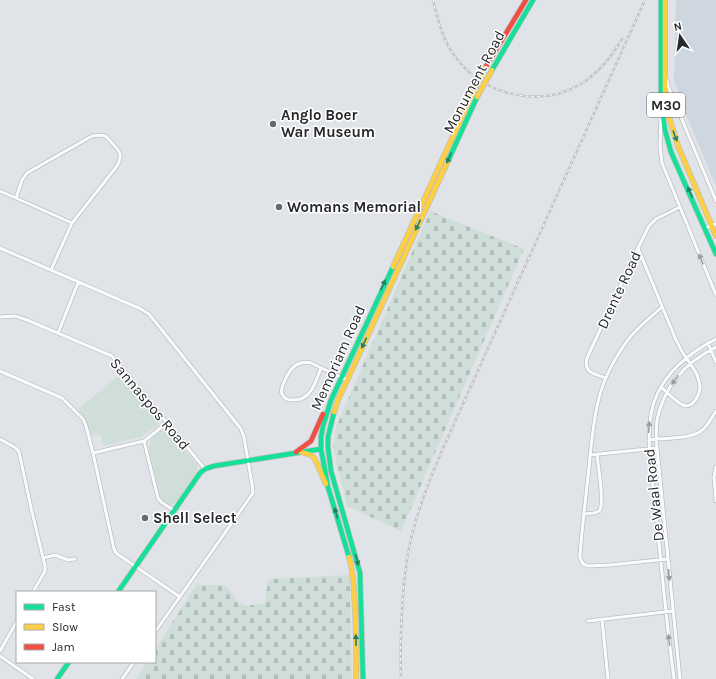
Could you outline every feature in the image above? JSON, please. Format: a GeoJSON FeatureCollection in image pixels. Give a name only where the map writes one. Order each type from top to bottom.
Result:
{"type":"FeatureCollection","features":[{"type":"Feature","properties":{"kind":"main road","name":"Monument Road"},"geometry":{"type":"LineString","coordinates":[[434,174],[485,68],[526,0]]}},
{"type":"Feature","properties":{"kind":"main road","name":"Monument Road"},"geometry":{"type":"LineString","coordinates":[[440,177],[492,70],[533,0]]}},
{"type":"Feature","properties":{"kind":"main road","name":"M30"},"geometry":{"type":"LineString","coordinates":[[661,0],[660,79],[665,130],[671,152],[706,228],[716,254]]}},
{"type":"Feature","properties":{"kind":"main road","name":"M30"},"geometry":{"type":"LineString","coordinates":[[665,0],[665,72],[668,116],[684,160],[714,225],[716,236]]}},
{"type":"Feature","properties":{"kind":"main road","name":"Memoriam Road"},"geometry":{"type":"LineString","coordinates":[[356,679],[357,658],[352,568],[329,488],[321,449],[321,437],[331,400],[434,174]]}},
{"type":"Feature","properties":{"kind":"main road","name":"Memoriam Road"},"geometry":{"type":"LineString","coordinates":[[363,679],[360,572],[331,471],[328,437],[332,416],[347,380],[440,177]]}},
{"type":"Feature","properties":{"kind":"main road"},"geometry":{"type":"LineString","coordinates":[[294,453],[311,440],[331,400]]}},
{"type":"Feature","properties":{"kind":"main road"},"geometry":{"type":"LineString","coordinates":[[119,591],[200,473],[205,469],[248,460],[321,449],[328,437]]}},
{"type":"Feature","properties":{"kind":"main road"},"geometry":{"type":"LineString","coordinates":[[321,449],[329,460]]}},
{"type":"Feature","properties":{"kind":"main road"},"geometry":{"type":"LineString","coordinates":[[301,452],[311,455],[315,459],[329,488],[336,487]]}},
{"type":"Feature","properties":{"kind":"main road"},"geometry":{"type":"LineString","coordinates":[[357,658],[363,658]]}},
{"type":"Feature","properties":{"kind":"main road"},"geometry":{"type":"LineString","coordinates":[[57,679],[68,663]]}},
{"type":"Feature","properties":{"kind":"street"},"geometry":{"type":"LineString","coordinates":[[665,72],[668,86],[716,200]]}},
{"type":"Feature","properties":{"kind":"street"},"geometry":{"type":"LineString","coordinates":[[662,109],[660,154],[664,170],[716,295]]}},
{"type":"Feature","properties":{"kind":"street"},"geometry":{"type":"LineString","coordinates":[[16,198],[22,180],[27,172],[92,136],[105,136],[119,150],[120,161],[72,223],[51,270]]}},
{"type":"Feature","properties":{"kind":"street"},"geometry":{"type":"LineString","coordinates":[[0,191],[72,223]]}},
{"type":"Feature","properties":{"kind":"street","name":"Drente Road"},"geometry":{"type":"LineString","coordinates":[[606,378],[589,371],[586,367],[590,352],[649,226],[656,219],[680,207]]}},
{"type":"Feature","properties":{"kind":"street"},"geometry":{"type":"LineString","coordinates":[[706,228],[714,225]]}},
{"type":"Feature","properties":{"kind":"street"},"geometry":{"type":"LineString","coordinates":[[0,248],[141,309],[149,314],[240,429],[244,437],[252,484],[252,493],[156,631]]}},
{"type":"Feature","properties":{"kind":"street"},"geometry":{"type":"LineString","coordinates":[[638,248],[676,340],[696,373],[700,385],[698,396],[690,405],[684,405],[671,397],[661,388]]}},
{"type":"Feature","properties":{"kind":"street"},"geometry":{"type":"LineString","coordinates":[[58,333],[78,283]]}},
{"type":"Feature","properties":{"kind":"street"},"geometry":{"type":"LineString","coordinates":[[662,307],[628,339],[606,378],[598,404],[590,455],[580,555],[584,565],[588,566],[668,559]]}},
{"type":"Feature","properties":{"kind":"street","name":"Sannaspos Road"},"geometry":{"type":"LineString","coordinates":[[0,317],[20,317],[112,356],[205,469]]}},
{"type":"Feature","properties":{"kind":"street","name":"De Waal Road"},"geometry":{"type":"LineString","coordinates":[[674,679],[649,440],[649,426],[654,401],[673,370],[700,347],[716,339]]}},
{"type":"Feature","properties":{"kind":"street"},"geometry":{"type":"LineString","coordinates":[[708,343],[716,362]]}},
{"type":"Feature","properties":{"kind":"street","name":"De Waal Road"},"geometry":{"type":"LineString","coordinates":[[680,679],[656,439],[658,419],[667,392],[676,377],[690,364],[716,347]]}},
{"type":"Feature","properties":{"kind":"street"},"geometry":{"type":"LineString","coordinates":[[321,368],[313,388],[304,398],[290,400],[284,397],[282,387],[288,372],[293,367],[307,362],[311,363],[347,380]]}},
{"type":"Feature","properties":{"kind":"street"},"geometry":{"type":"LineString","coordinates":[[0,371],[57,395],[66,401],[83,419],[93,453],[116,553],[180,597]]}},
{"type":"Feature","properties":{"kind":"street"},"geometry":{"type":"LineString","coordinates":[[649,440],[698,434],[705,428],[716,411]]}},
{"type":"Feature","properties":{"kind":"street"},"geometry":{"type":"LineString","coordinates":[[93,453],[144,441],[168,423]]}},
{"type":"Feature","properties":{"kind":"street"},"geometry":{"type":"LineString","coordinates":[[0,439],[16,448],[19,452],[43,558],[45,569],[34,591]]}},
{"type":"Feature","properties":{"kind":"street"},"geometry":{"type":"LineString","coordinates":[[144,441],[158,498],[161,502],[175,511]]}},
{"type":"Feature","properties":{"kind":"street"},"geometry":{"type":"LineString","coordinates":[[590,455],[657,448]]}},
{"type":"Feature","properties":{"kind":"street"},"geometry":{"type":"LineString","coordinates":[[584,514],[597,512],[601,508],[602,498],[597,455]]}},
{"type":"Feature","properties":{"kind":"street"},"geometry":{"type":"LineString","coordinates":[[716,467],[714,478],[716,501]]}},
{"type":"Feature","properties":{"kind":"street"},"geometry":{"type":"LineString","coordinates":[[43,558],[56,555],[68,560],[75,559]]}},
{"type":"Feature","properties":{"kind":"street"},"geometry":{"type":"LineString","coordinates":[[588,620],[673,611]]}},
{"type":"Feature","properties":{"kind":"street"},"geometry":{"type":"LineString","coordinates":[[602,619],[608,679]]}},
{"type":"Feature","properties":{"kind":"street"},"geometry":{"type":"LineString","coordinates":[[0,651],[16,623]]}},
{"type":"Feature","properties":{"kind":"street"},"geometry":{"type":"LineString","coordinates":[[0,656],[33,679]]}},
{"type":"Feature","properties":{"kind":"street"},"geometry":{"type":"LineString","coordinates":[[122,679],[133,663]]}},
{"type":"Feature","properties":{"kind":"shaded area"},"geometry":{"type":"Polygon","coordinates":[[[676,0],[716,0],[716,186],[684,110],[674,80],[676,0]]]}},
{"type":"Feature","properties":{"kind":"green space"},"geometry":{"type":"Polygon","coordinates":[[[430,211],[524,249],[401,531],[347,506],[333,448],[336,427],[430,211]]]}},
{"type":"Feature","properties":{"kind":"green space"},"geometry":{"type":"Polygon","coordinates":[[[122,373],[159,419],[159,424],[141,437],[103,446],[101,435],[91,436],[88,425],[78,409],[122,373]]]}},
{"type":"Feature","properties":{"kind":"green space"},"geometry":{"type":"Polygon","coordinates":[[[163,430],[168,431],[197,464],[196,474],[177,503],[174,504],[166,503],[159,495],[149,450],[150,443],[153,438],[157,433],[163,430]]]}},
{"type":"Feature","properties":{"kind":"green space"},"geometry":{"type":"Polygon","coordinates":[[[350,575],[352,679],[136,679],[146,663],[156,663],[156,648],[196,585],[225,585],[239,603],[248,606],[265,603],[268,579],[350,575]]]}},
{"type":"Feature","properties":{"kind":"railway"},"geometry":{"type":"LineString","coordinates":[[433,0],[439,23],[448,46],[457,59],[469,72],[483,82],[514,94],[532,96],[549,95],[565,91],[581,84],[604,64],[622,39]]}},
{"type":"Feature","properties":{"kind":"railway"},"geometry":{"type":"LineString","coordinates":[[401,679],[401,619],[407,559],[413,530],[432,473],[645,0]]}},
{"type":"Feature","properties":{"kind":"traffic: fast"},"geometry":{"type":"LineString","coordinates":[[492,70],[533,0]]}},
{"type":"Feature","properties":{"kind":"traffic: fast"},"geometry":{"type":"LineString","coordinates":[[661,0],[661,92],[665,130],[671,152],[716,254]]}},
{"type":"Feature","properties":{"kind":"traffic: fast"},"geometry":{"type":"LineString","coordinates":[[448,161],[477,97]]}},
{"type":"Feature","properties":{"kind":"traffic: fast"},"geometry":{"type":"LineString","coordinates":[[349,557],[328,487],[321,449],[321,437],[331,400],[393,267]]}},
{"type":"Feature","properties":{"kind":"traffic: fast"},"geometry":{"type":"LineString","coordinates":[[334,412],[328,437],[328,448],[331,471],[360,573],[363,679]]}},
{"type":"Feature","properties":{"kind":"traffic: fast"},"geometry":{"type":"LineString","coordinates":[[119,591],[200,473],[205,469],[214,466],[321,449]]}},
{"type":"Feature","properties":{"kind":"traffic: fast"},"geometry":{"type":"LineString","coordinates":[[57,679],[68,663]]}},
{"type":"Feature","properties":{"kind":"traffic: slow"},"geometry":{"type":"LineString","coordinates":[[665,0],[665,90],[667,109],[678,146],[716,236]]}},
{"type":"Feature","properties":{"kind":"traffic: slow"},"geometry":{"type":"LineString","coordinates":[[472,95],[485,68]]}},
{"type":"Feature","properties":{"kind":"traffic: slow"},"geometry":{"type":"LineString","coordinates":[[477,97],[492,70]]}},
{"type":"Feature","properties":{"kind":"traffic: slow"},"geometry":{"type":"LineString","coordinates":[[393,267],[472,95]]}},
{"type":"Feature","properties":{"kind":"traffic: slow"},"geometry":{"type":"LineString","coordinates":[[334,412],[338,400],[448,161]]}},
{"type":"Feature","properties":{"kind":"traffic: slow"},"geometry":{"type":"LineString","coordinates":[[301,452],[311,455],[315,459],[326,484]]}},
{"type":"Feature","properties":{"kind":"traffic: slow"},"geometry":{"type":"LineString","coordinates":[[349,557],[354,590],[356,679]]}},
{"type":"Feature","properties":{"kind":"traffic: jam"},"geometry":{"type":"LineString","coordinates":[[485,68],[526,0]]}},
{"type":"Feature","properties":{"kind":"traffic: jam"},"geometry":{"type":"LineString","coordinates":[[296,452],[311,441],[323,414]]}},
{"type":"Feature","properties":{"kind":"place","name":"Anglo Boer War Museum"},"geometry":{"type":"Point","coordinates":[273,124]}},
{"type":"Feature","properties":{"kind":"place","name":"Womans Memorial"},"geometry":{"type":"Point","coordinates":[279,207]}},
{"type":"Feature","properties":{"kind":"place","name":"Shell Select"},"geometry":{"type":"Point","coordinates":[145,518]}}]}
